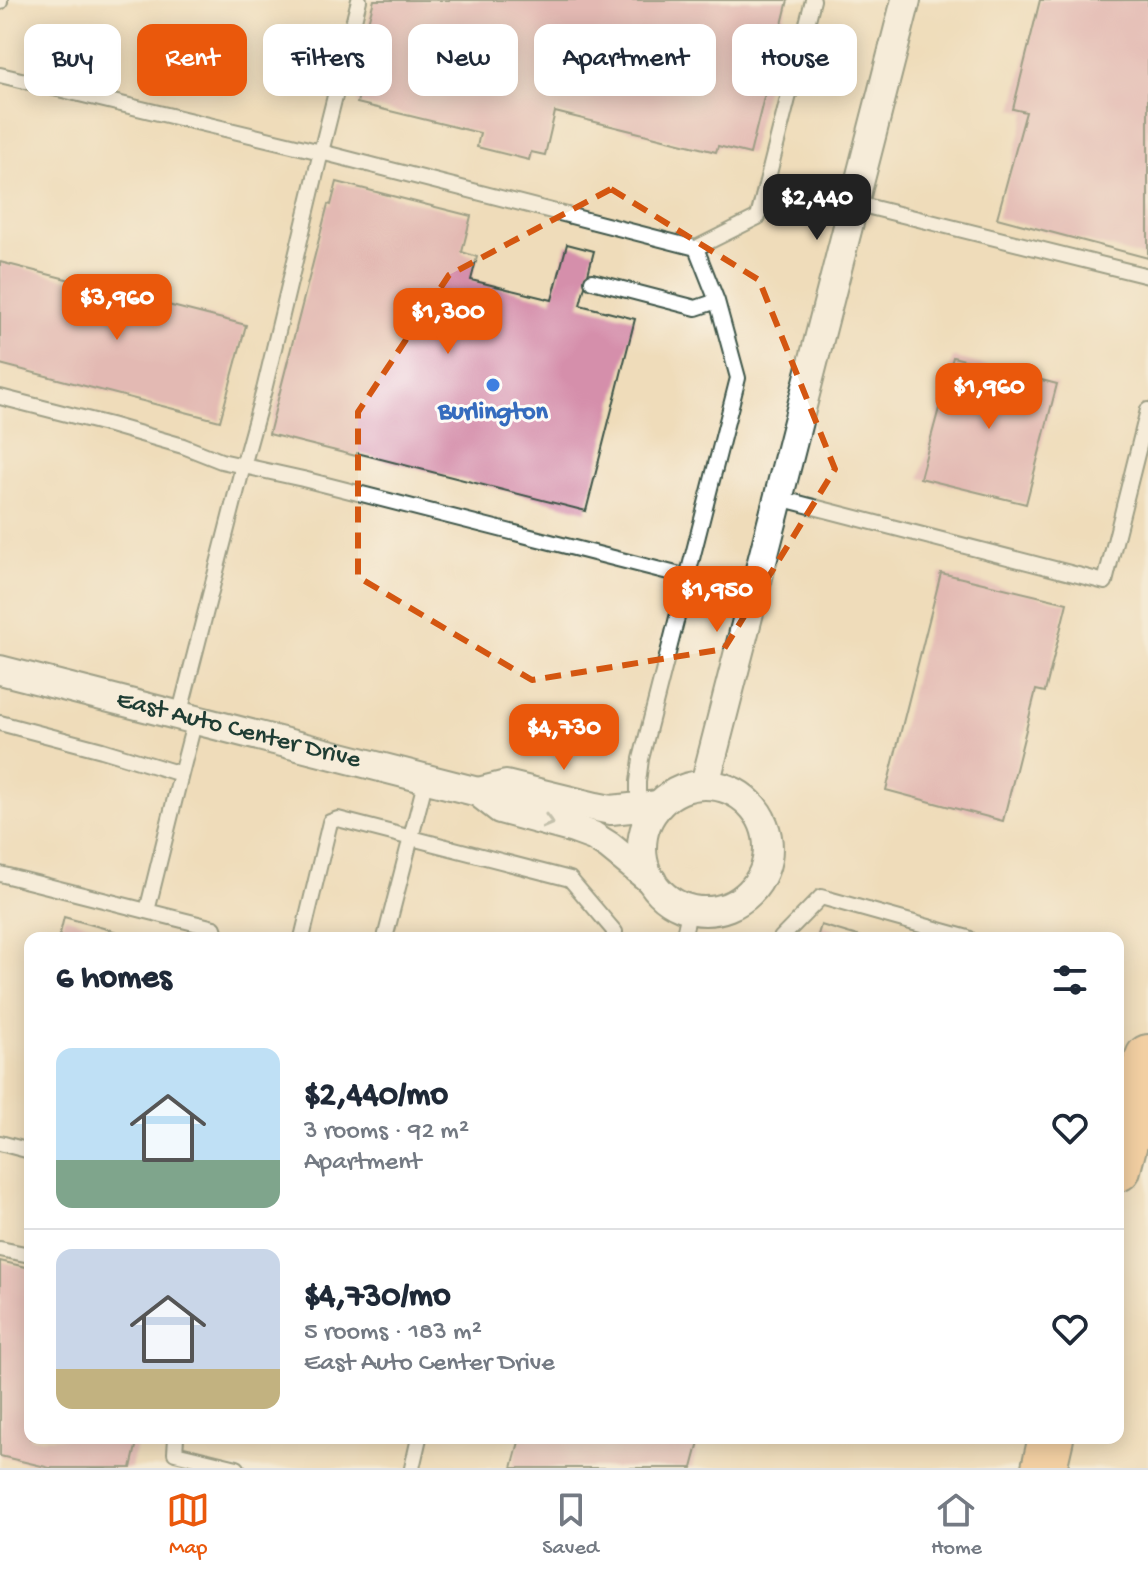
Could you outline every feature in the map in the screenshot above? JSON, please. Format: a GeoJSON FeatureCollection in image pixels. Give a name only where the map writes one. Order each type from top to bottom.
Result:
{"type":"FeatureCollection","features":[{"type":"Feature","properties":{"kind":"highway"},"geometry":{"type":"LineString","coordinates":[[1124,1147],[1148,1057]]}},
{"type":"Feature","properties":{"kind":"highway"},"geometry":{"type":"LineString","coordinates":[[1044,1468],[1050,1444]]}},
{"type":"Feature","properties":{"kind":"street"},"geometry":{"type":"LineString","coordinates":[[705,784],[906,0]]}},
{"type":"Feature","properties":{"kind":"street","name":"East Auto Center Drive"},"geometry":{"type":"LineString","coordinates":[[0,670],[478,792],[500,809],[593,836],[652,881]]}},
{"type":"Feature","properties":{"kind":"street"},"geometry":{"type":"LineString","coordinates":[[705,784],[734,791],[750,803],[762,818],[768,837],[768,857],[762,876],[751,892],[735,904],[716,910],[690,909],[661,893],[645,868],[642,853],[642,838],[653,811],[649,806],[676,791],[705,784]]}},
{"type":"Feature","properties":{"kind":"street","name":"East Auto Center Drive"},"geometry":{"type":"LineString","coordinates":[[478,792],[506,785],[611,810],[649,806]]}},
{"type":"Feature","properties":{"kind":"lane"},"geometry":{"type":"LineString","coordinates":[[147,911],[181,774],[187,718],[243,466],[359,0]]}},
{"type":"Feature","properties":{"kind":"lane"},"geometry":{"type":"LineString","coordinates":[[0,75],[321,152],[696,248],[758,217],[813,0]]}},
{"type":"Feature","properties":{"kind":"lane"},"geometry":{"type":"LineString","coordinates":[[854,203],[1148,276]]}},
{"type":"Feature","properties":{"kind":"lane"},"geometry":{"type":"LineString","coordinates":[[649,806],[638,782],[641,759],[738,378],[717,301],[696,248]]}},
{"type":"Feature","properties":{"kind":"lane"},"geometry":{"type":"LineString","coordinates":[[592,281],[696,308],[717,301]]}},
{"type":"Feature","properties":{"kind":"lane"},"geometry":{"type":"LineString","coordinates":[[0,397],[97,421],[183,446],[221,461],[688,577]]}},
{"type":"Feature","properties":{"kind":"lane"},"geometry":{"type":"LineString","coordinates":[[779,498],[1105,582],[1148,410]]}},
{"type":"Feature","properties":{"kind":"lane"},"geometry":{"type":"LineString","coordinates":[[0,723],[181,774]]}},
{"type":"Feature","properties":{"kind":"lane"},"geometry":{"type":"LineString","coordinates":[[386,932],[426,779]]}},
{"type":"Feature","properties":{"kind":"lane"},"geometry":{"type":"LineString","coordinates":[[303,932],[330,822],[338,819],[570,879],[615,932]]}},
{"type":"Feature","properties":{"kind":"lane"},"geometry":{"type":"LineString","coordinates":[[0,874],[214,928],[215,932]]}},
{"type":"Feature","properties":{"kind":"lane"},"geometry":{"type":"LineString","coordinates":[[787,932],[821,897],[946,932]]}},
{"type":"Feature","properties":{"kind":"lane"},"geometry":{"type":"LineString","coordinates":[[684,932],[690,909]]}},
{"type":"Feature","properties":{"kind":"lane"},"geometry":{"type":"LineString","coordinates":[[0,1143],[24,1149]]}},
{"type":"Feature","properties":{"kind":"lane"},"geometry":{"type":"LineString","coordinates":[[0,1249],[24,1254]]}},
{"type":"Feature","properties":{"kind":"lane"},"geometry":{"type":"LineString","coordinates":[[176,1444],[175,1453],[237,1468]]}},
{"type":"Feature","properties":{"kind":"lane"},"geometry":{"type":"LineString","coordinates":[[412,1468],[418,1444]]}},
{"type":"Feature","properties":{"kind":"highlighted area"},"geometry":{"type":"Polygon","coordinates":[[[611,189],[759,280],[835,469],[724,649],[532,680],[358,577],[358,412],[449,275],[611,189]]]}},
{"type":"Feature","properties":{"kind":"building"},"geometry":{"type":"Polygon","coordinates":[[[374,0],[788,0],[782,24],[732,24],[732,96],[764,96],[750,154],[718,146],[716,152],[555,112],[545,155],[531,152],[529,160],[477,147],[480,133],[357,103],[359,96],[392,96],[392,24],[368,24],[374,0]]]}},
{"type":"Feature","properties":{"kind":"building"},"geometry":{"type":"Polygon","coordinates":[[[1040,0],[1148,0],[1148,258],[997,218],[1026,112],[1013,109],[1040,0]]]}},
{"type":"Feature","properties":{"kind":"building","name":"Burlington"},"geometry":{"type":"Polygon","coordinates":[[[337,182],[471,216],[462,252],[477,257],[471,280],[552,300],[567,244],[594,251],[580,305],[635,319],[586,511],[269,434],[328,204],[331,205],[337,182]]]}},
{"type":"Feature","properties":{"kind":"building"},"geometry":{"type":"Polygon","coordinates":[[[0,262],[246,325],[220,421],[0,364],[0,262]]]}},
{"type":"Feature","properties":{"kind":"building"},"geometry":{"type":"Polygon","coordinates":[[[953,357],[1057,384],[1026,504],[920,478],[953,357]]]}},
{"type":"Feature","properties":{"kind":"building"},"geometry":{"type":"Polygon","coordinates":[[[941,573],[1067,603],[1045,692],[1036,690],[1003,821],[886,790],[941,573]]]}},
{"type":"Feature","properties":{"kind":"building"},"geometry":{"type":"Polygon","coordinates":[[[64,917],[117,932],[60,932],[64,917]]]}},
{"type":"Feature","properties":{"kind":"building"},"geometry":{"type":"Polygon","coordinates":[[[821,925],[844,932],[819,932],[821,925]]]}},
{"type":"Feature","properties":{"kind":"building"},"geometry":{"type":"Polygon","coordinates":[[[0,1261],[24,1267],[24,1444],[137,1444],[131,1468],[50,1468],[0,1456],[0,1261]]]}},
{"type":"Feature","properties":{"kind":"building"},"geometry":{"type":"Polygon","coordinates":[[[518,1444],[698,1444],[692,1468],[512,1468],[518,1444]]]}},
{"type":"Feature","properties":{"kind":"place","name":"Burlington"},"geometry":{"type":"Point","coordinates":[493,385]}}]}
